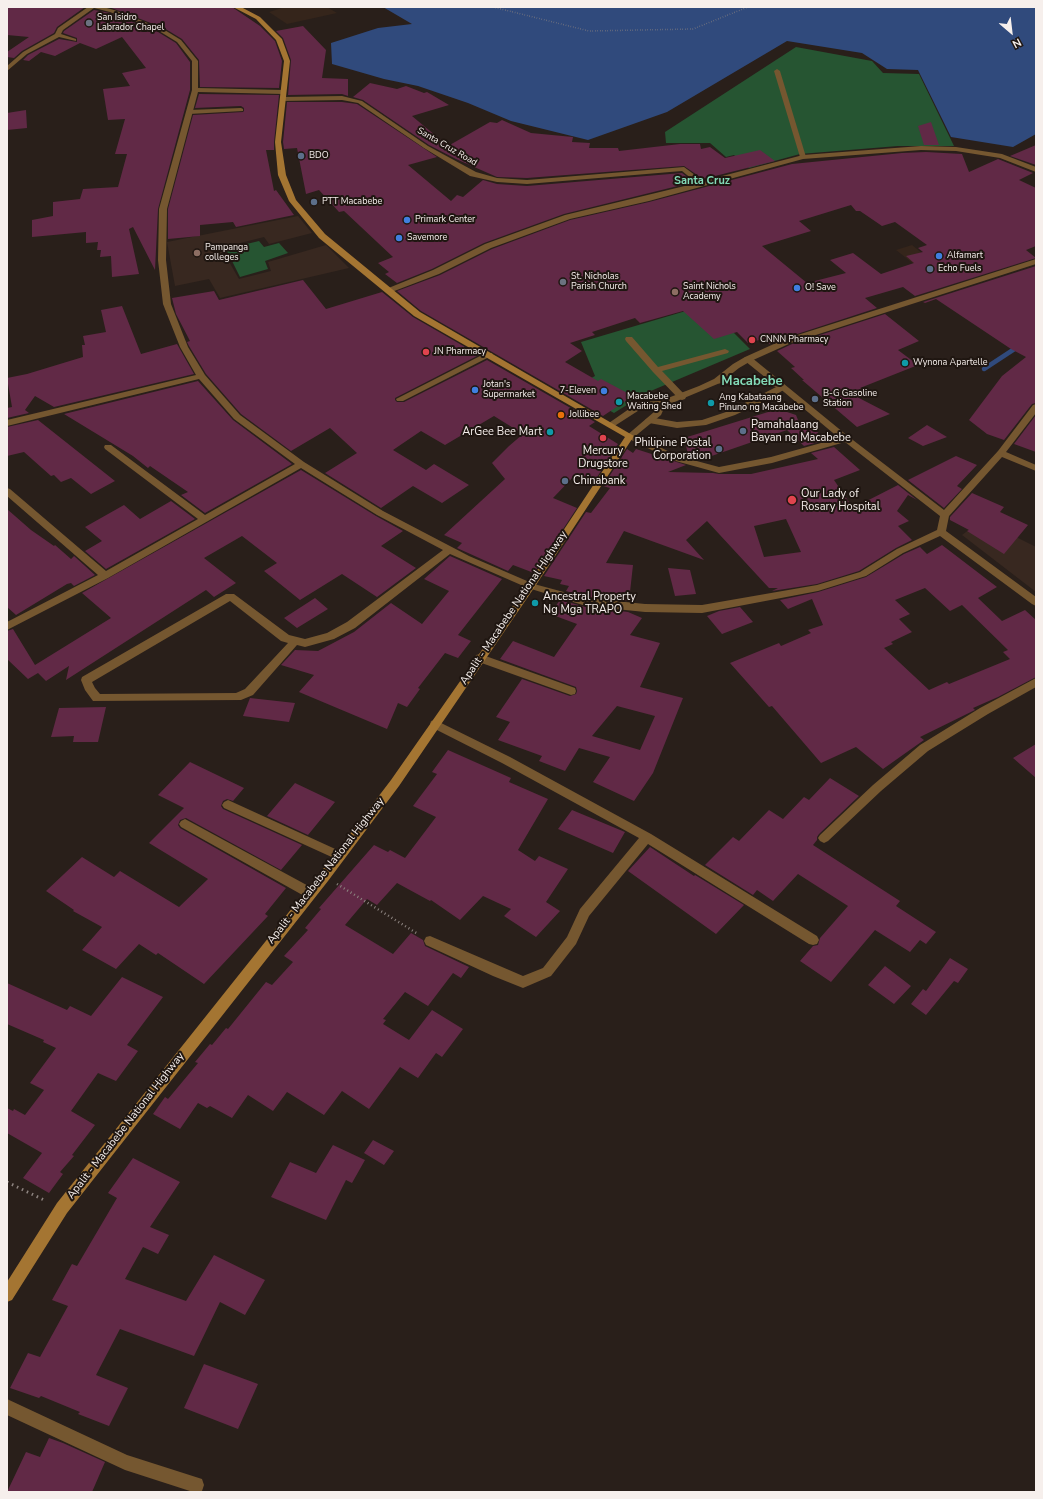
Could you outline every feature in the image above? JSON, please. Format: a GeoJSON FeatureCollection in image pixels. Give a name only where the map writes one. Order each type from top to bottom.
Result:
{"type":"FeatureCollection","features":[{"type":"Feature","properties":{"kind":"main road"},"geometry":{"type":"LineString","coordinates":[[236,7],[258,18],[279,39],[287,61],[278,142],[282,175],[293,201],[322,236],[417,314],[630,436]]}},
{"type":"Feature","properties":{"kind":"main road","name":"Apalit - Macabebe National Highway"},"geometry":{"type":"LineString","coordinates":[[7,1295],[62,1208],[340,856],[395,783],[434,724],[532,586],[630,436]]}},
{"type":"Feature","properties":{"kind":"street"},"geometry":{"type":"LineString","coordinates":[[7,69],[25,53],[58,35],[60,29],[93,7],[112,11],[161,30],[179,41],[195,61],[195,90],[163,209],[162,260],[167,304],[184,347],[201,376],[237,417],[301,464],[380,513],[466,558],[532,586],[586,602],[645,608],[702,609],[818,588],[863,574],[900,551],[941,532]]}},
{"type":"Feature","properties":{"kind":"street"},"geometry":{"type":"LineString","coordinates":[[58,35],[74,40]]}},
{"type":"Feature","properties":{"kind":"street"},"geometry":{"type":"LineString","coordinates":[[777,71],[803,157]]}},
{"type":"Feature","properties":{"kind":"street","name":"Santa Cruz Road"},"geometry":{"type":"LineString","coordinates":[[195,90],[283,96],[342,98],[360,102],[426,147],[473,174],[497,180],[527,182],[684,168],[701,183]]}},
{"type":"Feature","properties":{"kind":"street"},"geometry":{"type":"LineString","coordinates":[[189,112],[241,110]]}},
{"type":"Feature","properties":{"kind":"street"},"geometry":{"type":"LineString","coordinates":[[389,291],[436,272],[488,246],[568,217],[646,199],[701,183],[803,157],[921,148],[956,149],[1002,156],[1036,170]]}},
{"type":"Feature","properties":{"kind":"street"},"geometry":{"type":"LineString","coordinates":[[610,425],[642,404],[661,404],[682,397],[717,381],[736,366],[748,359],[788,341],[1036,261]]}},
{"type":"Feature","properties":{"kind":"street"},"geometry":{"type":"LineString","coordinates":[[629,339],[682,397]]}},
{"type":"Feature","properties":{"kind":"street"},"geometry":{"type":"LineString","coordinates":[[656,370],[725,351]]}},
{"type":"Feature","properties":{"kind":"street"},"geometry":{"type":"LineString","coordinates":[[400,399],[489,355]]}},
{"type":"Feature","properties":{"kind":"street"},"geometry":{"type":"LineString","coordinates":[[748,359],[846,439],[945,515]]}},
{"type":"Feature","properties":{"kind":"street"},"geometry":{"type":"LineString","coordinates":[[7,423],[201,376]]}},
{"type":"Feature","properties":{"kind":"street"},"geometry":{"type":"LineString","coordinates":[[717,381],[781,386]]}},
{"type":"Feature","properties":{"kind":"street"},"geometry":{"type":"LineString","coordinates":[[649,420],[677,425],[703,423],[766,397],[781,386]]}},
{"type":"Feature","properties":{"kind":"street"},"geometry":{"type":"LineString","coordinates":[[661,404],[658,413],[630,436],[676,458],[719,470],[772,460],[846,439]]}},
{"type":"Feature","properties":{"kind":"street"},"geometry":{"type":"LineString","coordinates":[[941,532],[945,515],[1001,453],[1036,407]]}},
{"type":"Feature","properties":{"kind":"street"},"geometry":{"type":"LineString","coordinates":[[108,447],[203,518]]}},
{"type":"Feature","properties":{"kind":"street"},"geometry":{"type":"LineString","coordinates":[[1001,453],[1036,468]]}},
{"type":"Feature","properties":{"kind":"street"},"geometry":{"type":"LineString","coordinates":[[7,626],[105,576],[203,518],[301,464]]}},
{"type":"Feature","properties":{"kind":"street"},"geometry":{"type":"LineString","coordinates":[[7,491],[105,576]]}},
{"type":"Feature","properties":{"kind":"street"},"geometry":{"type":"LineString","coordinates":[[941,532],[1036,602]]}},
{"type":"Feature","properties":{"kind":"street"},"geometry":{"type":"LineString","coordinates":[[295,641],[249,692],[237,697],[97,698],[90,690],[86,680],[230,596],[285,638],[305,643],[330,636],[351,625],[450,549]]}},
{"type":"Feature","properties":{"kind":"street"},"geometry":{"type":"LineString","coordinates":[[480,658],[571,691]]}},
{"type":"Feature","properties":{"kind":"street"},"geometry":{"type":"LineString","coordinates":[[824,838],[876,788],[924,748],[984,711],[1036,682]]}},
{"type":"Feature","properties":{"kind":"street"},"geometry":{"type":"LineString","coordinates":[[434,724],[506,760],[647,837],[813,940]]}},
{"type":"Feature","properties":{"kind":"street"},"geometry":{"type":"LineString","coordinates":[[228,805],[340,856]]}},
{"type":"Feature","properties":{"kind":"street"},"geometry":{"type":"LineString","coordinates":[[185,824],[310,893]]}},
{"type":"Feature","properties":{"kind":"street"},"geometry":{"type":"LineString","coordinates":[[430,941],[497,972],[523,982],[547,972],[572,940],[584,913],[647,837]]}},
{"type":"Feature","properties":{"kind":"street"},"geometry":{"type":"LineString","coordinates":[[7,1407],[125,1462],[196,1485]]}},
{"type":"Feature","properties":{"kind":"path"},"geometry":{"type":"LineString","coordinates":[[493,7],[589,31],[693,29],[748,7]]}},
{"type":"Feature","properties":{"kind":"path"},"geometry":{"type":"LineString","coordinates":[[324,876],[430,941]]}},
{"type":"Feature","properties":{"kind":"path"},"geometry":{"type":"LineString","coordinates":[[7,1182],[62,1208]]}},
{"type":"Feature","properties":{"kind":"shaded area"},"geometry":{"type":"Polygon","coordinates":[[[285,7],[327,7],[337,13],[287,24],[269,12],[285,7]]]}},
{"type":"Feature","properties":{"kind":"shaded area","name":"Pampanga colleges"},"geometry":{"type":"Polygon","coordinates":[[[298,216],[312,233],[269,244],[264,237],[224,247],[228,260],[239,279],[271,271],[268,262],[326,245],[349,268],[220,298],[209,279],[175,286],[167,242],[298,216]]]}},
{"type":"Feature","properties":{"kind":"shaded area"},"geometry":{"type":"Polygon","coordinates":[[[912,245],[953,278],[938,283],[896,250],[912,245]]]}},
{"type":"Feature","properties":{"kind":"shaded area"},"geometry":{"type":"Polygon","coordinates":[[[982,520],[1036,547],[1036,592],[962,535],[982,520]]]}},
{"type":"Feature","properties":{"kind":"green space"},"geometry":{"type":"Polygon","coordinates":[[[796,47],[872,61],[883,73],[919,74],[954,146],[898,146],[800,154],[749,168],[734,155],[726,157],[710,143],[666,143],[665,132],[796,47]]]}},
{"type":"Feature","properties":{"kind":"green space"},"geometry":{"type":"Polygon","coordinates":[[[259,241],[264,247],[279,243],[288,253],[265,261],[268,269],[240,277],[226,249],[259,241]]]}},
{"type":"Feature","properties":{"kind":"green space"},"geometry":{"type":"Polygon","coordinates":[[[706,305],[750,349],[646,393],[614,413],[571,389],[595,376],[581,342],[706,305]]]}},
{"type":"Feature","properties":{"kind":"water"},"geometry":{"type":"Polygon","coordinates":[[[383,7],[1036,7],[1036,134],[1013,147],[951,137],[918,70],[887,69],[862,53],[787,41],[667,112],[588,140],[511,121],[468,103],[418,86],[384,79],[332,64],[331,43],[378,28],[412,24],[383,7]]]}},
{"type":"Feature","properties":{"kind":"building"},"geometry":{"type":"Polygon","coordinates":[[[85,7],[57,27],[54,33],[22,51],[14,58],[7,57],[7,52],[29,37],[7,35],[7,8],[85,7]]]}},
{"type":"Feature","properties":{"kind":"building"},"geometry":{"type":"Polygon","coordinates":[[[109,7],[232,7],[260,26],[275,41],[282,61],[279,88],[200,87],[199,60],[182,39],[164,28],[109,7]]]}},
{"type":"Feature","properties":{"kind":"building"},"geometry":{"type":"Polygon","coordinates":[[[94,10],[110,13],[158,32],[176,43],[190,62],[190,90],[158,209],[155,270],[133,227],[129,229],[139,274],[112,277],[111,256],[100,257],[101,250],[97,250],[98,242],[86,243],[86,232],[32,237],[32,220],[53,216],[53,202],[80,199],[83,189],[118,187],[127,154],[115,154],[125,119],[108,120],[103,89],[130,86],[122,73],[146,68],[122,37],[96,49],[80,43],[55,56],[41,52],[29,61],[23,60],[28,55],[59,39],[77,42],[77,38],[63,33],[64,31],[94,10]]]}},
{"type":"Feature","properties":{"kind":"building"},"geometry":{"type":"Polygon","coordinates":[[[303,26],[326,50],[322,78],[348,79],[348,96],[342,94],[288,95],[291,60],[283,38],[276,31],[303,26]]]}},
{"type":"Feature","properties":{"kind":"building"},"geometry":{"type":"Polygon","coordinates":[[[370,83],[397,89],[406,86],[424,93],[427,92],[449,105],[412,116],[448,146],[490,122],[497,123],[502,120],[531,133],[573,137],[572,142],[590,143],[589,148],[618,148],[619,151],[680,144],[700,144],[701,149],[710,147],[725,158],[760,150],[775,161],[703,179],[684,166],[527,178],[497,177],[429,145],[363,100],[353,97],[370,83]]]}},
{"type":"Feature","properties":{"kind":"building"},"geometry":{"type":"Polygon","coordinates":[[[199,94],[279,95],[274,150],[266,150],[274,191],[276,190],[294,215],[236,227],[233,222],[200,225],[200,236],[168,239],[168,209],[193,115],[244,111],[244,108],[241,106],[195,108],[199,94]]]}},
{"type":"Feature","properties":{"kind":"building"},"geometry":{"type":"Polygon","coordinates":[[[287,102],[342,102],[357,104],[437,157],[408,165],[451,201],[457,195],[463,197],[483,180],[497,184],[527,186],[682,173],[694,182],[564,214],[484,243],[432,269],[397,283],[385,274],[389,272],[378,263],[393,257],[344,211],[339,212],[319,190],[306,194],[297,148],[284,149],[283,142],[287,102]]]}},
{"type":"Feature","properties":{"kind":"building"},"geometry":{"type":"Polygon","coordinates":[[[26,110],[27,128],[7,130],[7,113],[26,110]]]}},
{"type":"Feature","properties":{"kind":"building"},"geometry":{"type":"Polygon","coordinates":[[[931,122],[939,145],[924,145],[918,126],[931,122]]]}},
{"type":"Feature","properties":{"kind":"building"},"geometry":{"type":"Polygon","coordinates":[[[1036,145],[1036,165],[1010,156],[1036,145]]]}},
{"type":"Feature","properties":{"kind":"building"},"geometry":{"type":"Polygon","coordinates":[[[926,152],[962,154],[969,172],[998,159],[1033,173],[1019,180],[1036,188],[1036,246],[1026,250],[1036,258],[915,296],[903,287],[865,298],[877,308],[769,344],[763,339],[748,343],[737,332],[714,339],[683,311],[640,323],[635,318],[592,332],[595,335],[570,343],[582,351],[565,362],[598,381],[601,379],[633,396],[603,416],[421,311],[397,291],[440,275],[492,249],[570,220],[649,202],[792,164],[926,152]],[[851,205],[799,221],[811,231],[762,246],[807,283],[846,273],[830,260],[853,253],[881,274],[914,263],[906,256],[923,252],[918,248],[927,245],[895,222],[882,226],[860,211],[856,211],[851,205]]]}},
{"type":"Feature","properties":{"kind":"building"},"geometry":{"type":"Polygon","coordinates":[[[1036,266],[1036,403],[1032,404],[1004,440],[987,434],[969,420],[1002,376],[1026,357],[1011,349],[936,299],[925,303],[923,302],[1036,266]]]}},
{"type":"Feature","properties":{"kind":"building"},"geometry":{"type":"Polygon","coordinates":[[[303,280],[326,309],[382,292],[413,317],[479,355],[395,398],[397,402],[404,402],[487,360],[595,422],[589,426],[618,444],[594,482],[576,474],[553,498],[577,508],[534,573],[513,565],[508,571],[457,548],[462,543],[444,535],[505,479],[492,463],[523,434],[494,416],[445,445],[421,431],[393,450],[426,470],[434,464],[469,485],[442,503],[413,486],[381,508],[325,473],[357,453],[330,428],[291,451],[241,414],[206,374],[187,342],[190,341],[176,314],[172,298],[214,291],[219,300],[303,280]]]}},
{"type":"Feature","properties":{"kind":"building"},"geometry":{"type":"Polygon","coordinates":[[[122,306],[141,354],[177,344],[194,374],[54,407],[35,396],[25,410],[29,413],[7,418],[7,408],[12,407],[7,378],[27,374],[83,357],[82,345],[85,345],[83,336],[106,332],[101,310],[122,306]]]}},
{"type":"Feature","properties":{"kind":"building"},"geometry":{"type":"Polygon","coordinates":[[[885,314],[919,341],[898,350],[918,365],[860,388],[868,395],[859,398],[890,414],[857,427],[802,380],[804,380],[791,368],[795,367],[777,351],[792,344],[885,314]]]}},
{"type":"Feature","properties":{"kind":"building"},"geometry":{"type":"Polygon","coordinates":[[[198,381],[233,420],[292,464],[205,513],[181,495],[188,492],[150,466],[148,468],[133,456],[64,414],[198,381]]]}},
{"type":"Feature","properties":{"kind":"building","name":"Pamahalaang Bayan ng Macabebe"},"geometry":{"type":"Polygon","coordinates":[[[781,408],[784,411],[796,415],[798,420],[809,430],[813,428],[826,440],[804,446],[787,430],[700,460],[689,458],[684,438],[781,408]]]}},
{"type":"Feature","properties":{"kind":"building"},"geometry":{"type":"Polygon","coordinates":[[[1036,415],[1036,452],[1014,444],[1036,415]]]}},
{"type":"Feature","properties":{"kind":"building"},"geometry":{"type":"Polygon","coordinates":[[[38,420],[115,481],[91,494],[71,478],[61,482],[54,475],[51,476],[24,452],[7,456],[7,427],[38,420]]]}},
{"type":"Feature","properties":{"kind":"building"},"geometry":{"type":"Polygon","coordinates":[[[927,425],[947,437],[923,446],[908,438],[927,425]]]}},
{"type":"Feature","properties":{"kind":"building"},"geometry":{"type":"Polygon","coordinates":[[[834,447],[860,470],[834,480],[853,508],[898,485],[917,500],[908,495],[897,511],[909,521],[898,526],[912,540],[859,571],[817,584],[772,591],[778,588],[769,588],[707,521],[686,540],[704,560],[624,531],[606,563],[633,565],[629,601],[586,597],[566,591],[569,586],[560,584],[562,580],[544,576],[586,512],[591,513],[610,488],[603,486],[627,449],[633,453],[636,449],[686,465],[668,472],[719,474],[751,474],[818,459],[811,453],[834,447]],[[786,519],[754,526],[764,557],[801,552],[786,519]]]}},
{"type":"Feature","properties":{"kind":"building"},"geometry":{"type":"Polygon","coordinates":[[[956,456],[977,465],[957,486],[962,489],[944,508],[908,480],[956,456]]]}},
{"type":"Feature","properties":{"kind":"building"},"geometry":{"type":"Polygon","coordinates":[[[301,470],[403,531],[381,546],[416,568],[377,597],[342,574],[300,600],[264,571],[277,563],[242,536],[204,558],[236,583],[214,597],[206,590],[66,680],[69,666],[46,681],[38,673],[28,679],[7,659],[7,631],[13,629],[35,665],[111,618],[82,593],[301,470]]]}},
{"type":"Feature","properties":{"kind":"building"},"geometry":{"type":"Polygon","coordinates":[[[972,493],[1004,507],[1000,512],[1028,525],[1004,554],[967,531],[969,530],[950,520],[950,517],[972,493]]]}},
{"type":"Feature","properties":{"kind":"building"},"geometry":{"type":"Polygon","coordinates":[[[171,501],[195,519],[106,569],[85,551],[102,541],[85,527],[124,505],[140,519],[171,501]]]}},
{"type":"Feature","properties":{"kind":"building"},"geometry":{"type":"Polygon","coordinates":[[[7,509],[31,530],[54,546],[55,545],[71,559],[74,556],[95,575],[74,586],[71,583],[67,584],[16,615],[7,607],[7,509]]]}},
{"type":"Feature","properties":{"kind":"building"},"geometry":{"type":"Polygon","coordinates":[[[942,545],[997,587],[978,598],[1002,621],[1025,610],[1036,620],[1036,677],[973,708],[975,710],[920,737],[924,740],[883,769],[856,747],[821,763],[772,706],[769,707],[730,663],[779,643],[781,646],[811,633],[808,630],[823,625],[812,599],[788,609],[780,600],[818,592],[866,577],[904,554],[920,547],[927,554],[942,545]],[[925,588],[895,600],[910,614],[899,619],[912,632],[891,642],[893,644],[884,648],[929,690],[947,682],[949,684],[1010,659],[1003,652],[1008,650],[962,605],[950,611],[925,588]]]}},
{"type":"Feature","properties":{"kind":"building"},"geometry":{"type":"Polygon","coordinates":[[[450,556],[502,579],[458,635],[471,641],[458,658],[445,653],[418,688],[420,689],[407,707],[398,703],[387,729],[299,692],[314,675],[281,665],[295,650],[318,651],[354,632],[391,603],[422,624],[449,591],[424,579],[450,556]]]}},
{"type":"Feature","properties":{"kind":"building"},"geometry":{"type":"Polygon","coordinates":[[[668,568],[690,570],[696,594],[675,596],[668,568]]]}},
{"type":"Feature","properties":{"kind":"building"},"geometry":{"type":"Polygon","coordinates":[[[315,598],[328,609],[297,628],[284,618],[315,598]]]}},
{"type":"Feature","properties":{"kind":"building"},"geometry":{"type":"Polygon","coordinates":[[[560,600],[586,607],[628,612],[642,618],[630,635],[660,643],[640,687],[683,698],[653,773],[634,801],[593,782],[610,757],[579,748],[565,771],[539,761],[542,756],[498,740],[510,722],[496,717],[522,679],[570,696],[576,694],[576,687],[500,659],[513,641],[554,657],[577,624],[550,614],[560,600]],[[617,706],[592,736],[640,750],[655,716],[617,706]]]}},
{"type":"Feature","properties":{"kind":"building"},"geometry":{"type":"Polygon","coordinates":[[[740,607],[753,622],[722,634],[707,616],[719,611],[740,607]]]}},
{"type":"Feature","properties":{"kind":"building"},"geometry":{"type":"Polygon","coordinates":[[[250,698],[295,703],[289,722],[243,716],[250,698]]]}},
{"type":"Feature","properties":{"kind":"building"},"geometry":{"type":"Polygon","coordinates":[[[106,707],[98,742],[73,742],[74,736],[51,737],[59,708],[106,707]]]}},
{"type":"Feature","properties":{"kind":"building"},"geometry":{"type":"Polygon","coordinates":[[[1036,744],[1036,778],[1013,758],[1036,744]]]}},
{"type":"Feature","properties":{"kind":"building"},"geometry":{"type":"Polygon","coordinates":[[[448,750],[511,778],[509,782],[548,799],[518,850],[535,861],[539,856],[568,869],[546,902],[560,911],[536,937],[504,916],[511,909],[483,896],[460,920],[431,900],[430,901],[397,883],[377,905],[367,899],[345,925],[393,954],[411,933],[423,940],[425,946],[469,967],[461,978],[453,973],[428,1006],[405,992],[383,1019],[386,1020],[383,1024],[409,1040],[432,1010],[463,1029],[442,1057],[436,1053],[418,1078],[400,1067],[369,1109],[342,1091],[324,1115],[287,1092],[273,1111],[248,1095],[232,1118],[210,1106],[207,1108],[198,1103],[180,1129],[153,1114],[165,1097],[168,1099],[198,1063],[195,1062],[210,1044],[212,1045],[226,1028],[228,1029],[266,982],[272,985],[293,962],[284,956],[308,930],[305,928],[321,909],[319,908],[374,845],[388,852],[390,850],[405,858],[436,817],[413,806],[437,774],[432,772],[448,750]]]}},
{"type":"Feature","properties":{"kind":"building"},"geometry":{"type":"Polygon","coordinates":[[[190,762],[244,788],[233,801],[227,799],[223,801],[221,806],[223,809],[302,845],[281,870],[186,818],[180,820],[178,825],[180,828],[286,888],[265,914],[268,916],[204,984],[158,953],[156,955],[139,944],[116,969],[82,950],[102,927],[73,911],[74,910],[46,891],[82,857],[114,877],[120,871],[179,907],[208,879],[149,843],[184,808],[158,795],[190,762]]]}},
{"type":"Feature","properties":{"kind":"building"},"geometry":{"type":"Polygon","coordinates":[[[830,778],[859,796],[819,834],[813,845],[900,901],[896,906],[936,932],[926,944],[920,940],[910,952],[875,930],[831,982],[800,961],[813,946],[818,945],[820,938],[848,906],[798,874],[773,901],[757,890],[753,895],[705,865],[733,837],[739,841],[769,810],[783,819],[804,797],[809,800],[830,778]]]}},
{"type":"Feature","properties":{"kind":"building"},"geometry":{"type":"Polygon","coordinates":[[[295,783],[335,802],[308,835],[267,816],[295,783]]]}},
{"type":"Feature","properties":{"kind":"building"},"geometry":{"type":"Polygon","coordinates":[[[572,810],[625,832],[613,853],[558,829],[572,810]]]}},
{"type":"Feature","properties":{"kind":"building"},"geometry":{"type":"Polygon","coordinates":[[[650,847],[694,876],[695,875],[744,905],[716,934],[628,871],[650,847]]]}},
{"type":"Feature","properties":{"kind":"building"},"geometry":{"type":"Polygon","coordinates":[[[950,958],[968,969],[958,983],[954,981],[926,1015],[911,1004],[923,989],[926,991],[950,958]]]}},
{"type":"Feature","properties":{"kind":"building"},"geometry":{"type":"Polygon","coordinates":[[[885,966],[911,986],[894,1004],[868,985],[885,966]]]}},
{"type":"Feature","properties":{"kind":"building"},"geometry":{"type":"Polygon","coordinates":[[[122,977],[163,997],[127,1045],[138,1051],[116,1081],[98,1073],[71,1111],[95,1125],[72,1155],[74,1156],[60,1172],[63,1174],[49,1193],[23,1178],[42,1153],[7,1133],[7,1108],[13,1111],[14,1109],[25,1115],[44,1090],[30,1083],[56,1048],[43,1042],[44,1040],[7,1024],[7,983],[67,1010],[70,1006],[91,1016],[122,977]]]}},
{"type":"Feature","properties":{"kind":"building"},"geometry":{"type":"Polygon","coordinates":[[[373,1140],[394,1151],[384,1165],[364,1153],[373,1140]]]}},
{"type":"Feature","properties":{"kind":"building"},"geometry":{"type":"Polygon","coordinates":[[[333,1145],[365,1160],[352,1183],[346,1180],[326,1220],[271,1197],[290,1162],[316,1173],[333,1145]]]}},
{"type":"Feature","properties":{"kind":"building"},"geometry":{"type":"Polygon","coordinates":[[[133,1158],[180,1182],[150,1227],[169,1235],[158,1254],[143,1247],[125,1279],[186,1301],[214,1255],[265,1280],[245,1315],[220,1302],[194,1356],[120,1329],[96,1375],[128,1388],[109,1426],[78,1414],[80,1412],[41,1396],[39,1398],[10,1388],[28,1353],[40,1357],[68,1306],[52,1300],[72,1264],[77,1266],[117,1198],[108,1193],[133,1158]]]}},
{"type":"Feature","properties":{"kind":"building"},"geometry":{"type":"Polygon","coordinates":[[[204,1364],[258,1384],[238,1429],[184,1408],[204,1364]]]}},
{"type":"Feature","properties":{"kind":"building"},"geometry":{"type":"Polygon","coordinates":[[[49,1438],[105,1462],[92,1492],[7,1492],[26,1452],[40,1457],[49,1438]]]}},
{"type":"Feature","properties":{"kind":"waterway"},"geometry":{"type":"LineString","coordinates":[[984,369],[1019,346]]}},
{"type":"Feature","properties":{"kind":"place","name":"San Isidro Labrador Chapel"},"geometry":{"type":"Point","coordinates":[89,23]}},
{"type":"Feature","properties":{"kind":"place","name":"BDO"},"geometry":{"type":"Point","coordinates":[301,156]}},
{"type":"Feature","properties":{"kind":"place","name":"PTT Macabebe"},"geometry":{"type":"Point","coordinates":[314,202]}},
{"type":"Feature","properties":{"kind":"place","name":"Primark Center"},"geometry":{"type":"Point","coordinates":[407,220]}},
{"type":"Feature","properties":{"kind":"place","name":"Savemore"},"geometry":{"type":"Point","coordinates":[399,238]}},
{"type":"Feature","properties":{"kind":"place","name":"Pampanga colleges"},"geometry":{"type":"Point","coordinates":[197,253]}},
{"type":"Feature","properties":{"kind":"place","name":"Alfamart"},"geometry":{"type":"Point","coordinates":[939,256]}},
{"type":"Feature","properties":{"kind":"place","name":"Echo Fuels"},"geometry":{"type":"Point","coordinates":[930,269]}},
{"type":"Feature","properties":{"kind":"place","name":"St. Nicholas Parish Church"},"geometry":{"type":"Point","coordinates":[563,282]}},
{"type":"Feature","properties":{"kind":"place","name":"O! Save"},"geometry":{"type":"Point","coordinates":[797,288]}},
{"type":"Feature","properties":{"kind":"place","name":"Saint Nichols Academy"},"geometry":{"type":"Point","coordinates":[675,292]}},
{"type":"Feature","properties":{"kind":"place","name":"CNNN Pharmacy"},"geometry":{"type":"Point","coordinates":[752,340]}},
{"type":"Feature","properties":{"kind":"place","name":"JN Pharmacy"},"geometry":{"type":"Point","coordinates":[426,352]}},
{"type":"Feature","properties":{"kind":"place","name":"Wynona Apartelle"},"geometry":{"type":"Point","coordinates":[905,363]}},
{"type":"Feature","properties":{"kind":"place","name":"Jotan's Supermarket"},"geometry":{"type":"Point","coordinates":[475,390]}},
{"type":"Feature","properties":{"kind":"place","name":"7-Eleven"},"geometry":{"type":"Point","coordinates":[604,391]}},
{"type":"Feature","properties":{"kind":"place","name":"B-G Gasoline Station"},"geometry":{"type":"Point","coordinates":[815,399]}},
{"type":"Feature","properties":{"kind":"place","name":"Macabebe Waiting Shed"},"geometry":{"type":"Point","coordinates":[619,402]}},
{"type":"Feature","properties":{"kind":"place","name":"Ang Kabataang Pinuno ng Macabebe"},"geometry":{"type":"Point","coordinates":[711,403]}},
{"type":"Feature","properties":{"kind":"place","name":"Jollibee"},"geometry":{"type":"Point","coordinates":[561,415]}},
{"type":"Feature","properties":{"kind":"place","name":"Pamahalaang Bayan ng Macabebe"},"geometry":{"type":"Point","coordinates":[743,431]}},
{"type":"Feature","properties":{"kind":"place","name":"ArGee Bee Mart"},"geometry":{"type":"Point","coordinates":[550,432]}},
{"type":"Feature","properties":{"kind":"place","name":"Mercury Drugstore"},"geometry":{"type":"Point","coordinates":[603,438]}},
{"type":"Feature","properties":{"kind":"place","name":"Philipine Postal Corporation"},"geometry":{"type":"Point","coordinates":[719,449]}},
{"type":"Feature","properties":{"kind":"place","name":"Chinabank"},"geometry":{"type":"Point","coordinates":[565,481]}},
{"type":"Feature","properties":{"kind":"place","name":"Our Lady of Rosary Hospital"},"geometry":{"type":"Point","coordinates":[792,500]}},
{"type":"Feature","properties":{"kind":"place","name":"Ancestral Property Ng Mga TRAPO"},"geometry":{"type":"Point","coordinates":[535,603]}},
{"type":"Feature","properties":{"kind":"district","name":"Santa Cruz"},"geometry":{"type":"Point","coordinates":[702,181]}},
{"type":"Feature","properties":{"kind":"district","name":"Macabebe"},"geometry":{"type":"Point","coordinates":[752,382]}}]}
